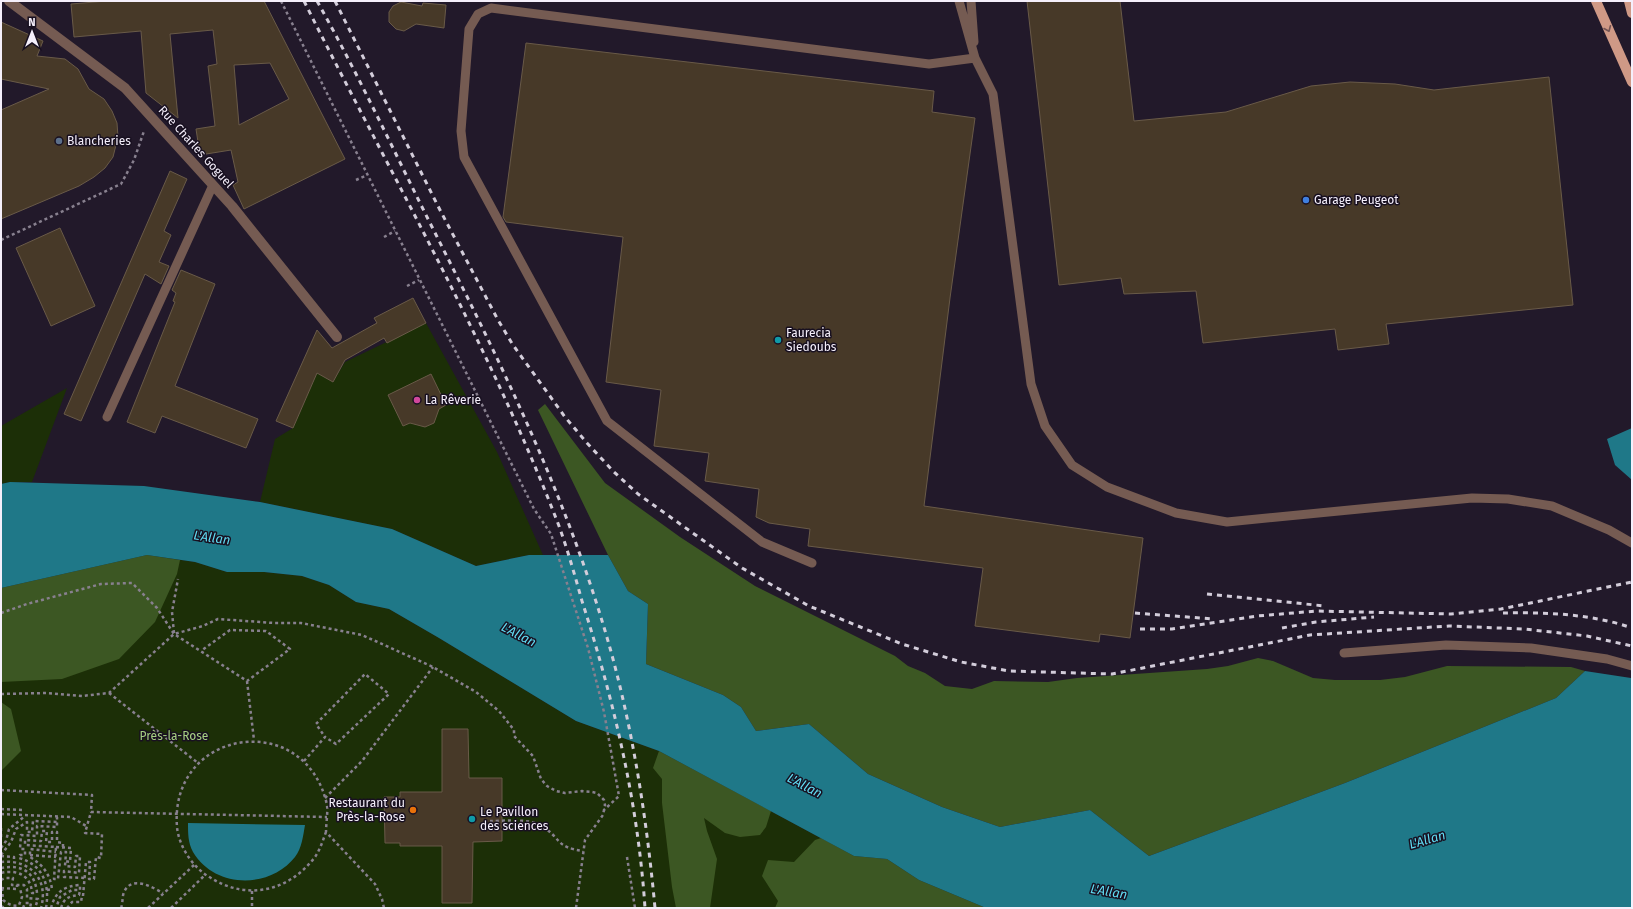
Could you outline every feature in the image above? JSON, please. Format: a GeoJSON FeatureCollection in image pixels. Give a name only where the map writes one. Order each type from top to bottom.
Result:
{"type":"FeatureCollection","features":[{"type":"Feature","properties":{"kind":"main road"},"geometry":{"type":"LineString","coordinates":[[1596,1],[1632,82]]}},
{"type":"Feature","properties":{"kind":"main road"},"geometry":{"type":"LineString","coordinates":[[1629,1],[1632,13]]}},
{"type":"Feature","properties":{"kind":"street","name":"Rue Charles Goguel"},"geometry":{"type":"LineString","coordinates":[[9,1],[125,88],[232,206],[337,337]]}},
{"type":"Feature","properties":{"kind":"lane"},"geometry":{"type":"LineString","coordinates":[[959,1],[975,58],[993,94],[1031,384],[1045,426],[1072,465],[1107,487],[1176,513],[1227,522],[1472,498],[1508,499],[1552,506],[1609,530],[1632,543]]}},
{"type":"Feature","properties":{"kind":"lane"},"geometry":{"type":"LineString","coordinates":[[971,1],[975,58]]}},
{"type":"Feature","properties":{"kind":"lane"},"geometry":{"type":"LineString","coordinates":[[812,563],[762,542],[607,421],[464,157],[461,131],[470,29],[478,14],[491,8],[929,64],[975,58]]}},
{"type":"Feature","properties":{"kind":"lane"},"geometry":{"type":"LineString","coordinates":[[107,417],[213,185]]}},
{"type":"Feature","properties":{"kind":"lane"},"geometry":{"type":"LineString","coordinates":[[1344,653],[1446,645],[1531,648],[1607,659],[1632,666]]}},
{"type":"Feature","properties":{"kind":"path"},"geometry":{"type":"LineString","coordinates":[[281,1],[534,509],[551,534],[588,648],[604,712],[615,768],[619,796],[604,810]]}},
{"type":"Feature","properties":{"kind":"path"},"geometry":{"type":"LineString","coordinates":[[1,240],[121,184],[134,160],[150,116]]}},
{"type":"Feature","properties":{"kind":"path"},"geometry":{"type":"LineString","coordinates":[[356,180],[367,175]]}},
{"type":"Feature","properties":{"kind":"path"},"geometry":{"type":"LineString","coordinates":[[384,237],[395,231]]}},
{"type":"Feature","properties":{"kind":"path"},"geometry":{"type":"LineString","coordinates":[[407,286],[419,280]]}},
{"type":"Feature","properties":{"kind":"path"},"geometry":{"type":"LineString","coordinates":[[174,634],[172,612],[178,579]]}},
{"type":"Feature","properties":{"kind":"path"},"geometry":{"type":"LineString","coordinates":[[1,613],[26,604],[101,584],[132,583],[157,608],[174,634],[247,681]]}},
{"type":"Feature","properties":{"kind":"path"},"geometry":{"type":"LineString","coordinates":[[1,694],[47,693],[82,696],[110,693],[174,634],[203,626],[218,619],[274,623],[301,623],[362,635],[433,667],[476,692],[499,710],[514,730],[514,736],[516,739],[524,745],[533,756],[541,779],[547,786],[556,791],[565,793],[587,791],[597,793],[604,800],[605,805],[603,815],[585,840],[576,908]]}},
{"type":"Feature","properties":{"kind":"path"},"geometry":{"type":"LineString","coordinates":[[201,651],[230,630],[266,631],[290,649],[247,681]]}},
{"type":"Feature","properties":{"kind":"path"},"geometry":{"type":"LineString","coordinates":[[325,798],[362,761],[433,667]]}},
{"type":"Feature","properties":{"kind":"path"},"geometry":{"type":"LineString","coordinates":[[366,674],[389,694],[336,744],[325,737],[316,724],[366,674]]}},
{"type":"Feature","properties":{"kind":"path"},"geometry":{"type":"LineString","coordinates":[[247,681],[254,740]]}},
{"type":"Feature","properties":{"kind":"path"},"geometry":{"type":"LineString","coordinates":[[110,693],[198,763]]}},
{"type":"Feature","properties":{"kind":"path"},"geometry":{"type":"LineString","coordinates":[[304,761],[325,737]]}},
{"type":"Feature","properties":{"kind":"path"},"geometry":{"type":"LineString","coordinates":[[254,740],[278,745],[289,750],[304,761],[320,782],[325,798],[327,806],[326,832],[316,856],[300,874],[277,887],[252,891],[236,889],[220,884],[205,875],[194,864],[184,849],[178,832],[176,814],[179,795],[187,778],[198,763],[214,750],[234,743],[254,740]]}},
{"type":"Feature","properties":{"kind":"path"},"geometry":{"type":"LineString","coordinates":[[1,790],[92,795],[91,812],[85,833],[102,834],[102,858],[96,857],[94,879],[89,879],[90,862],[86,862],[85,882],[81,896]]}},
{"type":"Feature","properties":{"kind":"path"},"geometry":{"type":"LineString","coordinates":[[1,809],[23,810]]}},
{"type":"Feature","properties":{"kind":"path"},"geometry":{"type":"LineString","coordinates":[[91,812],[327,817]]}},
{"type":"Feature","properties":{"kind":"path"},"geometry":{"type":"LineString","coordinates":[[1,814],[71,817],[88,826]]}},
{"type":"Feature","properties":{"kind":"path"},"geometry":{"type":"LineString","coordinates":[[1,848],[6,841],[9,828],[25,815]]}},
{"type":"Feature","properties":{"kind":"path"},"geometry":{"type":"LineString","coordinates":[[46,908],[46,881],[39,870],[28,862],[18,858],[20,855],[25,855],[25,850],[20,850],[21,835],[37,836],[37,826],[57,827],[58,817]]}},
{"type":"Feature","properties":{"kind":"path"},"geometry":{"type":"LineString","coordinates":[[1,856],[11,842],[16,829],[21,825],[28,822],[27,832],[32,832],[33,821],[57,822]]}},
{"type":"Feature","properties":{"kind":"path"},"geometry":{"type":"LineString","coordinates":[[490,821],[526,821],[537,824],[548,831],[564,846],[583,851]]}},
{"type":"Feature","properties":{"kind":"path"},"geometry":{"type":"LineString","coordinates":[[1,828],[1,840]]}},
{"type":"Feature","properties":{"kind":"path"},"geometry":{"type":"LineString","coordinates":[[63,848],[63,843],[57,842],[57,832],[52,832],[52,842],[46,842],[47,831],[42,831],[41,841],[25,840],[25,845],[63,848],[71,848],[70,862],[65,861]]}},
{"type":"Feature","properties":{"kind":"path"},"geometry":{"type":"LineString","coordinates":[[326,832],[375,884],[382,899],[384,908]]}},
{"type":"Feature","properties":{"kind":"path"},"geometry":{"type":"LineString","coordinates":[[56,847],[54,879],[58,879],[61,852],[66,852],[65,866],[75,867],[76,856],[80,856],[79,873],[64,872],[64,877],[84,878]]}},
{"type":"Feature","properties":{"kind":"path"},"geometry":{"type":"LineString","coordinates":[[47,890],[52,889],[50,878],[44,868],[30,857],[30,850],[56,852]]}},
{"type":"Feature","properties":{"kind":"path"},"geometry":{"type":"LineString","coordinates":[[30,855],[56,857]]}},
{"type":"Feature","properties":{"kind":"path"},"geometry":{"type":"LineString","coordinates":[[1,856],[14,857],[14,862]]}},
{"type":"Feature","properties":{"kind":"path"},"geometry":{"type":"LineString","coordinates":[[627,857],[635,907]]}},
{"type":"Feature","properties":{"kind":"path"},"geometry":{"type":"LineString","coordinates":[[1,862],[14,862],[28,867],[38,876],[41,883],[43,898],[41,908]]}},
{"type":"Feature","properties":{"kind":"path"},"geometry":{"type":"LineString","coordinates":[[148,908],[194,864]]}},
{"type":"Feature","properties":{"kind":"path"},"geometry":{"type":"LineString","coordinates":[[1,868],[9,866],[29,872],[34,878],[37,893],[32,894],[31,884],[24,876],[12,872],[1,873]]}},
{"type":"Feature","properties":{"kind":"path"},"geometry":{"type":"LineString","coordinates":[[171,908],[205,875]]}},
{"type":"Feature","properties":{"kind":"path"},"geometry":{"type":"LineString","coordinates":[[1,880],[5,878],[13,878],[12,885],[24,885],[27,898],[38,898],[35,908]]}},
{"type":"Feature","properties":{"kind":"path"},"geometry":{"type":"LineString","coordinates":[[121,908],[124,893],[129,886],[134,884],[141,883],[148,885],[163,893]]}},
{"type":"Feature","properties":{"kind":"path"},"geometry":{"type":"LineString","coordinates":[[17,885],[17,889],[2,888],[3,900],[11,905],[19,905],[22,897],[20,888]]}},
{"type":"Feature","properties":{"kind":"path"},"geometry":{"type":"LineString","coordinates":[[51,908],[54,898],[60,890],[72,885],[80,885],[81,902],[72,902],[67,908]]}},
{"type":"Feature","properties":{"kind":"path"},"geometry":{"type":"LineString","coordinates":[[56,908],[60,897],[63,894],[72,890],[80,890]]}},
{"type":"Feature","properties":{"kind":"path"},"geometry":{"type":"LineString","coordinates":[[252,891],[252,908]]}},
{"type":"Feature","properties":{"kind":"path"},"geometry":{"type":"LineString","coordinates":[[61,908],[63,902],[67,898],[81,896]]}},
{"type":"Feature","properties":{"kind":"path"},"geometry":{"type":"LineString","coordinates":[[23,908],[25,903],[31,903],[30,908]]}},
{"type":"Feature","properties":{"kind":"path"},"geometry":{"type":"LineString","coordinates":[[1,906],[5,908]]}},
{"type":"Feature","properties":{"kind":"green space"},"geometry":{"type":"Polygon","coordinates":[[[426,323],[497,452],[543,555],[529,555],[476,566],[392,529],[260,502],[275,439],[293,428],[317,373],[333,382],[345,362],[426,323]]]}},
{"type":"Feature","properties":{"kind":"green space"},"geometry":{"type":"Polygon","coordinates":[[[67,388],[32,482],[10,482],[1,484],[1,426],[67,388]]]}},
{"type":"Feature","properties":{"kind":"green space"},"geometry":{"type":"Polygon","coordinates":[[[545,404],[605,483],[680,537],[755,586],[895,656],[908,666],[925,673],[945,686],[972,689],[994,681],[1048,682],[1077,678],[1207,669],[1228,666],[1258,658],[1273,661],[1313,678],[1335,680],[1380,680],[1405,677],[1447,666],[1571,667],[1585,671],[1556,698],[1345,783],[1149,856],[1090,810],[1000,827],[942,807],[868,774],[809,724],[756,731],[741,707],[723,695],[646,664],[648,604],[628,591],[608,555],[538,410],[545,404]]]}},
{"type":"Feature","properties":{"kind":"green space","name":"Près-la-Rose"},"geometry":{"type":"Polygon","coordinates":[[[147,555],[195,562],[227,572],[264,572],[302,576],[329,585],[356,602],[389,609],[576,721],[659,751],[854,856],[887,859],[919,880],[986,908],[1,908],[1,588],[147,555]]]}},
{"type":"Feature","properties":{"kind":"green space"},"geometry":{"type":"Polygon","coordinates":[[[147,555],[180,560],[177,574],[155,622],[119,659],[62,679],[1,682],[1,588],[147,555]]]}},
{"type":"Feature","properties":{"kind":"green space"},"geometry":{"type":"Polygon","coordinates":[[[1,702],[11,709],[21,751],[1,771],[1,702]]]}},
{"type":"Feature","properties":{"kind":"green space"},"geometry":{"type":"Polygon","coordinates":[[[659,751],[771,811],[766,827],[760,835],[740,837],[725,833],[704,818],[717,859],[710,908],[676,908],[662,803],[662,779],[653,768],[659,751]]]}},
{"type":"Feature","properties":{"kind":"green space"},"geometry":{"type":"Polygon","coordinates":[[[821,838],[854,856],[887,859],[919,880],[986,908],[775,908],[778,901],[762,876],[768,860],[794,862],[815,840],[821,838]]]}},
{"type":"Feature","properties":{"kind":"water"},"geometry":{"type":"Polygon","coordinates":[[[1632,428],[1632,480],[1615,465],[1607,439],[1632,428]]]}},
{"type":"Feature","properties":{"kind":"water","name":"L'Allan"},"geometry":{"type":"Polygon","coordinates":[[[10,482],[144,486],[260,502],[392,529],[476,566],[529,555],[608,555],[628,591],[648,604],[646,664],[723,695],[741,707],[756,731],[809,724],[868,774],[942,807],[1000,827],[1090,810],[1149,856],[1345,783],[1556,698],[1585,671],[1631,678],[1632,908],[986,908],[919,880],[887,859],[854,856],[659,751],[576,721],[389,609],[356,602],[329,585],[302,576],[264,572],[227,572],[195,562],[147,555],[1,588],[1,484],[10,482]]]}},
{"type":"Feature","properties":{"kind":"water"},"geometry":{"type":"Polygon","coordinates":[[[188,823],[305,825],[299,850],[295,857],[284,867],[272,875],[258,879],[243,880],[228,878],[215,873],[203,864],[191,849],[188,823]]]}},
{"type":"Feature","properties":{"kind":"building"},"geometry":{"type":"Polygon","coordinates":[[[107,1],[264,1],[345,159],[244,209],[233,185],[238,182],[231,150],[200,155],[196,129],[215,126],[208,66],[217,64],[213,30],[170,34],[178,118],[146,93],[141,31],[74,37],[71,4],[107,1]],[[270,63],[234,65],[239,125],[289,99],[270,63]]]}},
{"type":"Feature","properties":{"kind":"building","name":"Garage Peugeot"},"geometry":{"type":"Polygon","coordinates":[[[1027,1],[1120,1],[1134,121],[1226,112],[1311,86],[1350,82],[1395,84],[1434,90],[1549,77],[1573,305],[1386,324],[1389,344],[1338,350],[1335,329],[1203,343],[1196,291],[1124,294],[1121,278],[1059,285],[1027,1]]]}},
{"type":"Feature","properties":{"kind":"building"},"geometry":{"type":"Polygon","coordinates":[[[401,2],[422,6],[423,3],[446,5],[444,28],[416,24],[404,31],[396,29],[389,22],[389,12],[393,6],[401,2]]]}},
{"type":"Feature","properties":{"kind":"building","name":"Blancheries"},"geometry":{"type":"Polygon","coordinates":[[[1,22],[43,41],[37,56],[65,59],[78,69],[89,89],[104,99],[112,111],[117,123],[118,137],[113,157],[105,168],[94,177],[79,186],[1,219],[1,110],[49,89],[1,79],[1,22]]]}},
{"type":"Feature","properties":{"kind":"building","name":"Faurecia Siedoubs"},"geometry":{"type":"Polygon","coordinates":[[[526,43],[934,91],[932,112],[975,118],[950,298],[924,506],[1143,538],[1130,638],[1100,634],[1099,642],[975,626],[983,568],[808,546],[810,529],[769,523],[756,517],[759,489],[705,481],[709,453],[654,446],[661,390],[606,382],[623,237],[506,222],[503,217],[526,43]]]}},
{"type":"Feature","properties":{"kind":"building"},"geometry":{"type":"Polygon","coordinates":[[[170,171],[187,179],[164,231],[171,235],[159,262],[169,266],[161,284],[145,274],[81,421],[64,414],[170,171]]]}},
{"type":"Feature","properties":{"kind":"building"},"geometry":{"type":"Polygon","coordinates":[[[60,228],[95,306],[51,326],[16,248],[60,228]]]}},
{"type":"Feature","properties":{"kind":"building"},"geometry":{"type":"Polygon","coordinates":[[[181,270],[215,284],[175,386],[258,419],[246,448],[162,416],[155,433],[127,422],[175,302],[173,301],[176,293],[172,290],[181,270]]]}},
{"type":"Feature","properties":{"kind":"building"},"geometry":{"type":"Polygon","coordinates":[[[413,298],[426,323],[387,343],[384,338],[345,360],[333,382],[317,373],[293,428],[276,421],[317,330],[332,348],[377,323],[374,318],[413,298]]]}},
{"type":"Feature","properties":{"kind":"building","name":"La Rêverie"},"geometry":{"type":"Polygon","coordinates":[[[431,374],[446,405],[439,409],[434,423],[425,427],[410,423],[403,426],[388,395],[431,374]]]}},
{"type":"Feature","properties":{"kind":"building","name":"Le Pavillon des sciences"},"geometry":{"type":"Polygon","coordinates":[[[442,729],[468,729],[469,778],[502,778],[502,841],[473,842],[472,903],[442,903],[442,846],[400,846],[400,843],[385,843],[384,797],[400,797],[400,792],[442,792],[442,729]]]}},
{"type":"Feature","properties":{"kind":"railway"},"geometry":{"type":"LineString","coordinates":[[304,1],[438,260],[502,392],[532,458],[559,526],[594,639],[623,753],[637,830],[645,908]]}},
{"type":"Feature","properties":{"kind":"railway"},"geometry":{"type":"LineString","coordinates":[[317,1],[360,82],[478,318],[524,418],[567,519],[603,624],[622,694],[642,800],[655,908]]}},
{"type":"Feature","properties":{"kind":"railway"},"geometry":{"type":"LineString","coordinates":[[335,1],[440,210],[498,320],[513,345],[565,417],[614,472],[638,494],[742,568],[809,606],[902,644],[961,662],[1009,671],[1112,674],[1310,635],[1449,626],[1524,629],[1587,636],[1632,646]]}},
{"type":"Feature","properties":{"kind":"railway"},"geometry":{"type":"LineString","coordinates":[[1140,629],[1172,629],[1257,616],[1317,611],[1451,614],[1501,609],[1632,582]]}},
{"type":"Feature","properties":{"kind":"railway"},"geometry":{"type":"LineString","coordinates":[[1207,594],[1325,606]]}},
{"type":"Feature","properties":{"kind":"railway"},"geometry":{"type":"LineString","coordinates":[[1135,613],[1213,619]]}},
{"type":"Feature","properties":{"kind":"railway"},"geometry":{"type":"LineString","coordinates":[[1503,613],[1569,615],[1617,623],[1632,628]]}},
{"type":"Feature","properties":{"kind":"railway"},"geometry":{"type":"LineString","coordinates":[[1282,628],[1316,622],[1374,617]]}},
{"type":"Feature","properties":{"kind":"place","name":"Blancheries"},"geometry":{"type":"Point","coordinates":[59,141]}},
{"type":"Feature","properties":{"kind":"place","name":"Garage Peugeot"},"geometry":{"type":"Point","coordinates":[1306,200]}},
{"type":"Feature","properties":{"kind":"place","name":"Faurecia Siedoubs"},"geometry":{"type":"Point","coordinates":[778,340]}},
{"type":"Feature","properties":{"kind":"place","name":"La Rêverie"},"geometry":{"type":"Point","coordinates":[417,400]}},
{"type":"Feature","properties":{"kind":"place","name":"Restaurant du Près-la-Rose"},"geometry":{"type":"Point","coordinates":[413,810]}},
{"type":"Feature","properties":{"kind":"place","name":"Le Pavillon des sciences"},"geometry":{"type":"Point","coordinates":[472,819]}}]}
